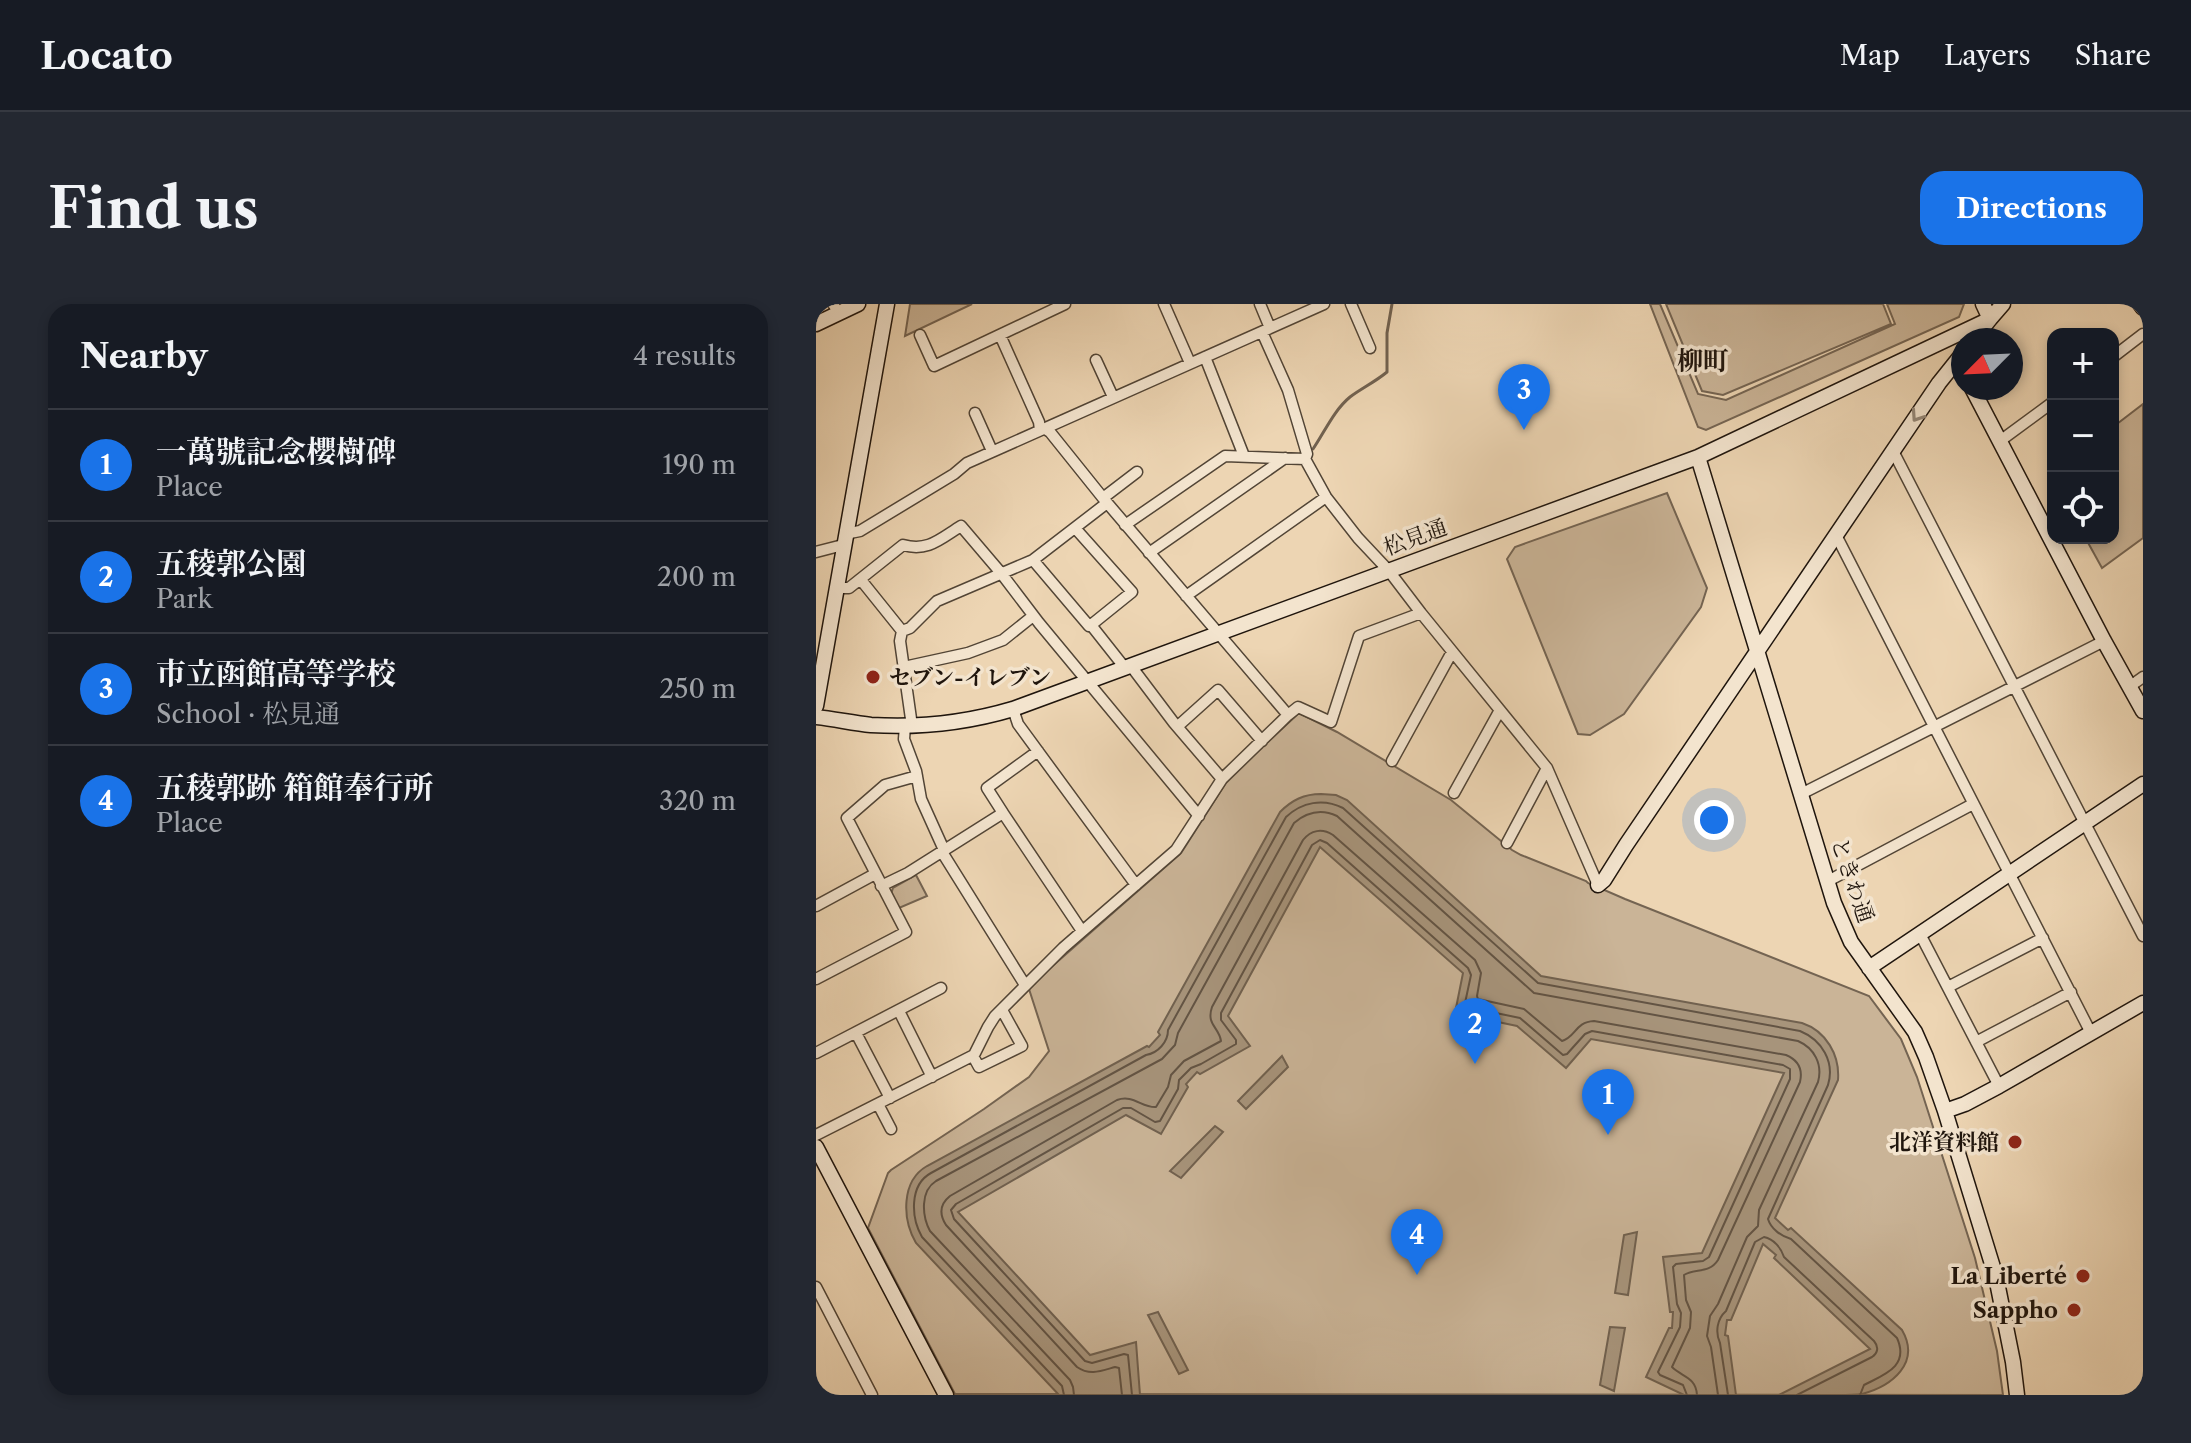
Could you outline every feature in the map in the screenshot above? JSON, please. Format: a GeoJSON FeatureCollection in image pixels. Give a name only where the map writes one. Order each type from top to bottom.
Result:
{"type":"FeatureCollection","features":[{"type":"Feature","properties":{"kind":"street"},"geometry":{"type":"LineString","coordinates":[[816,324],[858,304]]}},
{"type":"Feature","properties":{"kind":"street"},"geometry":{"type":"LineString","coordinates":[[816,706],[887,304]]}},
{"type":"Feature","properties":{"kind":"street"},"geometry":{"type":"LineString","coordinates":[[920,335],[934,366],[1065,304]]}},
{"type":"Feature","properties":{"kind":"street"},"geometry":{"type":"LineString","coordinates":[[1164,304],[1190,363]]}},
{"type":"Feature","properties":{"kind":"street"},"geometry":{"type":"LineString","coordinates":[[1260,304],[1307,454],[1305,459],[1326,497],[1547,768],[1598,885],[1939,383],[1951,371]]}},
{"type":"Feature","properties":{"kind":"street"},"geometry":{"type":"LineString","coordinates":[[1351,304],[1370,348]]}},
{"type":"Feature","properties":{"kind":"street"},"geometry":{"type":"LineString","coordinates":[[1983,304],[1990,319],[1983,328]]}},
{"type":"Feature","properties":{"kind":"street","name":"松見通"},"geometry":{"type":"LineString","coordinates":[[816,717],[868,725],[909,726],[978,719],[1013,709],[1698,457],[1990,319],[2003,304]]}},
{"type":"Feature","properties":{"kind":"street"},"geometry":{"type":"LineString","coordinates":[[816,552],[860,531],[967,463],[1320,305]]}},
{"type":"Feature","properties":{"kind":"street"},"geometry":{"type":"LineString","coordinates":[[2119,352],[2143,334]]}},
{"type":"Feature","properties":{"kind":"street"},"geometry":{"type":"LineString","coordinates":[[1000,335],[1042,429],[1050,432],[1125,525],[1288,715]]}},
{"type":"Feature","properties":{"kind":"street"},"geometry":{"type":"LineString","coordinates":[[1947,340],[1951,346]]}},
{"type":"Feature","properties":{"kind":"street"},"geometry":{"type":"LineString","coordinates":[[1205,357],[1244,456]]}},
{"type":"Feature","properties":{"kind":"street"},"geometry":{"type":"LineString","coordinates":[[1096,360],[1113,397]]}},
{"type":"Feature","properties":{"kind":"street"},"geometry":{"type":"LineString","coordinates":[[1978,400],[2143,711]]}},
{"type":"Feature","properties":{"kind":"street"},"geometry":{"type":"LineString","coordinates":[[2000,441],[2047,406]]}},
{"type":"Feature","properties":{"kind":"street"},"geometry":{"type":"LineString","coordinates":[[975,413],[992,451]]}},
{"type":"Feature","properties":{"kind":"street"},"geometry":{"type":"LineString","coordinates":[[1893,451],[2143,936]]}},
{"type":"Feature","properties":{"kind":"street"},"geometry":{"type":"LineString","coordinates":[[1125,525],[1225,456],[1305,459]]}},
{"type":"Feature","properties":{"kind":"street","name":"ときわ通"},"geometry":{"type":"LineString","coordinates":[[1698,457],[1843,926],[1915,1032],[1945,1111],[1996,1277],[2017,1395]]}},
{"type":"Feature","properties":{"kind":"street"},"geometry":{"type":"LineString","coordinates":[[1149,553],[1285,458]]}},
{"type":"Feature","properties":{"kind":"street"},"geometry":{"type":"LineString","coordinates":[[902,631],[910,628],[937,601],[1033,560],[1075,528],[1137,472]]}},
{"type":"Feature","properties":{"kind":"street"},"geometry":{"type":"LineString","coordinates":[[1186,596],[1326,497]]}},
{"type":"Feature","properties":{"kind":"street"},"geometry":{"type":"LineString","coordinates":[[837,588],[849,588],[903,545],[926,547],[961,526],[1199,816]]}},
{"type":"Feature","properties":{"kind":"street"},"geometry":{"type":"LineString","coordinates":[[1075,528],[1132,592],[1091,625]]}},
{"type":"Feature","properties":{"kind":"street"},"geometry":{"type":"LineString","coordinates":[[1836,535],[2091,1033]]}},
{"type":"Feature","properties":{"kind":"street"},"geometry":{"type":"LineString","coordinates":[[1033,560],[1222,779]]}},
{"type":"Feature","properties":{"kind":"street"},"geometry":{"type":"LineString","coordinates":[[861,580],[902,631]]}},
{"type":"Feature","properties":{"kind":"street"},"geometry":{"type":"LineString","coordinates":[[816,1135],[973,1056],[988,1027],[1025,985],[1176,850],[1222,779],[1288,715],[1298,707],[1331,722],[1359,636],[1421,613]]}},
{"type":"Feature","properties":{"kind":"street"},"geometry":{"type":"LineString","coordinates":[[904,667],[1003,640],[1033,616]]}},
{"type":"Feature","properties":{"kind":"street"},"geometry":{"type":"LineString","coordinates":[[902,631],[900,641],[909,726],[904,739],[917,776],[921,799],[943,851],[1025,985]]}},
{"type":"Feature","properties":{"kind":"street"},"geometry":{"type":"LineString","coordinates":[[1801,794],[2104,641]]}},
{"type":"Feature","properties":{"kind":"street"},"geometry":{"type":"LineString","coordinates":[[1392,761],[1452,652]]}},
{"type":"Feature","properties":{"kind":"street"},"geometry":{"type":"LineString","coordinates":[[2129,687],[2143,677]]}},
{"type":"Feature","properties":{"kind":"street"},"geometry":{"type":"LineString","coordinates":[[1178,726],[1218,690],[1262,741]]}},
{"type":"Feature","properties":{"kind":"street"},"geometry":{"type":"LineString","coordinates":[[1013,709],[1018,724],[1136,885]]}},
{"type":"Feature","properties":{"kind":"street"},"geometry":{"type":"LineString","coordinates":[[1454,793],[1500,710]]}},
{"type":"Feature","properties":{"kind":"street"},"geometry":{"type":"LineString","coordinates":[[1038,751],[987,788],[1082,931]]}},
{"type":"Feature","properties":{"kind":"street"},"geometry":{"type":"LineString","coordinates":[[1507,843],[1547,768]]}},
{"type":"Feature","properties":{"kind":"street"},"geometry":{"type":"LineString","coordinates":[[816,979],[906,932],[847,818],[885,785],[917,776]]}},
{"type":"Feature","properties":{"kind":"street"},"geometry":{"type":"LineString","coordinates":[[1869,968],[2143,784]]}},
{"type":"Feature","properties":{"kind":"street"},"geometry":{"type":"LineString","coordinates":[[1828,881],[1973,804]]}},
{"type":"Feature","properties":{"kind":"street"},"geometry":{"type":"LineString","coordinates":[[881,886],[1003,813]]}},
{"type":"Feature","properties":{"kind":"street"},"geometry":{"type":"LineString","coordinates":[[816,906],[875,874]]}},
{"type":"Feature","properties":{"kind":"street"},"geometry":{"type":"LineString","coordinates":[[1920,934],[1999,1086]]}},
{"type":"Feature","properties":{"kind":"street"},"geometry":{"type":"LineString","coordinates":[[1948,987],[2043,938]]}},
{"type":"Feature","properties":{"kind":"street"},"geometry":{"type":"LineString","coordinates":[[816,1053],[941,988]]}},
{"type":"Feature","properties":{"kind":"street"},"geometry":{"type":"LineString","coordinates":[[1976,1042],[2071,992]]}},
{"type":"Feature","properties":{"kind":"street"},"geometry":{"type":"LineString","coordinates":[[1945,1111],[1999,1086],[2143,1003]]}},
{"type":"Feature","properties":{"kind":"street"},"geometry":{"type":"LineString","coordinates":[[973,1056],[979,1067],[1022,1046],[1002,1010]]}},
{"type":"Feature","properties":{"kind":"street"},"geometry":{"type":"LineString","coordinates":[[899,1011],[932,1077]]}},
{"type":"Feature","properties":{"kind":"street"},"geometry":{"type":"LineString","coordinates":[[856,1033],[890,1098]]}},
{"type":"Feature","properties":{"kind":"street"},"geometry":{"type":"LineString","coordinates":[[878,1104],[891,1129]]}},
{"type":"Feature","properties":{"kind":"street"},"geometry":{"type":"LineString","coordinates":[[816,1147],[946,1395]]}},
{"type":"Feature","properties":{"kind":"street"},"geometry":{"type":"LineString","coordinates":[[816,1287],[872,1395]]}},
{"type":"Feature","properties":{"kind":"shaded area"},"geometry":{"type":"Polygon","coordinates":[[[910,304],[972,304],[905,336],[910,304]]]}},
{"type":"Feature","properties":{"kind":"shaded area"},"geometry":{"type":"Polygon","coordinates":[[[1650,304],[1660,304],[1698,394],[1726,400],[1895,324],[1887,304],[1964,304],[1959,317],[1706,430],[1698,427],[1650,304]]]}},
{"type":"Feature","properties":{"kind":"shaded area"},"geometry":{"type":"Polygon","coordinates":[[[1666,304],[1883,304],[1891,324],[1723,395],[1702,391],[1666,304]]]}},
{"type":"Feature","properties":{"kind":"shaded area"},"geometry":{"type":"Polygon","coordinates":[[[2143,404],[2143,538],[2102,568],[2089,544],[2119,544],[2119,422],[2143,404]]]}},
{"type":"Feature","properties":{"kind":"shaded area"},"geometry":{"type":"Polygon","coordinates":[[[1667,493],[1707,588],[1701,607],[1624,714],[1590,735],[1578,734],[1507,559],[1515,547],[1667,493]]]}},
{"type":"Feature","properties":{"kind":"shaded area"},"geometry":{"type":"Polygon","coordinates":[[[1299,713],[1451,800],[1521,855],[1869,996],[1901,1039],[1917,1077],[1975,1258],[1997,1351],[2003,1395],[955,1394],[868,1228],[888,1173],[1029,1077],[1049,1051],[1029,989],[1181,853],[1229,778],[1299,713]]]}},
{"type":"Feature","properties":{"kind":"shaded area"},"geometry":{"type":"Polygon","coordinates":[[[916,875],[927,896],[899,908],[891,894],[893,888],[916,875]]]}},
{"type":"Feature","properties":{"kind":"water"},"geometry":{"type":"Polygon","coordinates":[[[1321,794],[1347,800],[1541,976],[1802,1023],[1824,1038],[1837,1062],[1838,1080],[1775,1218],[1788,1230],[1791,1228],[1902,1330],[1908,1353],[1906,1363],[1893,1379],[1862,1394],[1779,1395],[1870,1349],[1763,1244],[1731,1320],[1727,1320],[1725,1335],[1728,1336],[1736,1395],[1684,1395],[1646,1377],[1669,1328],[1672,1328],[1673,1312],[1670,1312],[1663,1257],[1702,1253],[1784,1073],[1591,1039],[1566,1068],[1517,1026],[1455,1013],[1463,973],[1320,847],[1228,1016],[1250,1046],[1200,1074],[1197,1072],[1186,1084],[1188,1087],[1161,1134],[1126,1115],[958,1212],[1090,1355],[1136,1342],[1140,1395],[1059,1395],[916,1243],[906,1212],[912,1181],[927,1166],[1149,1047],[1160,1035],[1158,1032],[1280,812],[1299,798],[1321,794]]]}},
{"type":"Feature","properties":{"kind":"water"},"geometry":{"type":"Polygon","coordinates":[[[1282,1056],[1288,1067],[1246,1109],[1238,1101],[1282,1056]]]}},
{"type":"Feature","properties":{"kind":"water"},"geometry":{"type":"Polygon","coordinates":[[[1215,1126],[1223,1132],[1181,1178],[1170,1171],[1215,1126]]]}},
{"type":"Feature","properties":{"kind":"water"},"geometry":{"type":"Polygon","coordinates":[[[1637,1232],[1628,1295],[1615,1293],[1624,1235],[1637,1232]]]}},
{"type":"Feature","properties":{"kind":"water"},"geometry":{"type":"Polygon","coordinates":[[[1158,1312],[1188,1370],[1179,1374],[1148,1315],[1158,1312]]]}},
{"type":"Feature","properties":{"kind":"water"},"geometry":{"type":"Polygon","coordinates":[[[1610,1327],[1625,1328],[1614,1391],[1600,1385],[1610,1327]]]}},
{"type":"Feature","properties":{"kind":"waterway"},"geometry":{"type":"LineString","coordinates":[[1313,449],[1344,402],[1387,372],[1387,333],[1392,304]]}},
{"type":"Feature","properties":{"kind":"place","name":"市立函館高等学校"},"geometry":{"type":"Point","coordinates":[1524,430]}},
{"type":"Feature","properties":{"kind":"place","name":"セブン-イレブン"},"geometry":{"type":"Point","coordinates":[873,677]}},
{"type":"Feature","properties":{"kind":"place","name":"五稜郭公園"},"geometry":{"type":"Point","coordinates":[1475,1064]}},
{"type":"Feature","properties":{"kind":"place","name":"一萬號記念櫻樹碑"},"geometry":{"type":"Point","coordinates":[1608,1135]}},
{"type":"Feature","properties":{"kind":"place","name":"北洋資料館"},"geometry":{"type":"Point","coordinates":[2015,1142]}},
{"type":"Feature","properties":{"kind":"place","name":"五稜郭跡 箱館奉行所"},"geometry":{"type":"Point","coordinates":[1417,1275]}},
{"type":"Feature","properties":{"kind":"place","name":"La Liberté"},"geometry":{"type":"Point","coordinates":[2083,1276]}},
{"type":"Feature","properties":{"kind":"place","name":"Sappho"},"geometry":{"type":"Point","coordinates":[2074,1310]}},
{"type":"Feature","properties":{"kind":"district","name":"柳町"},"geometry":{"type":"Point","coordinates":[1703,361]}}]}
